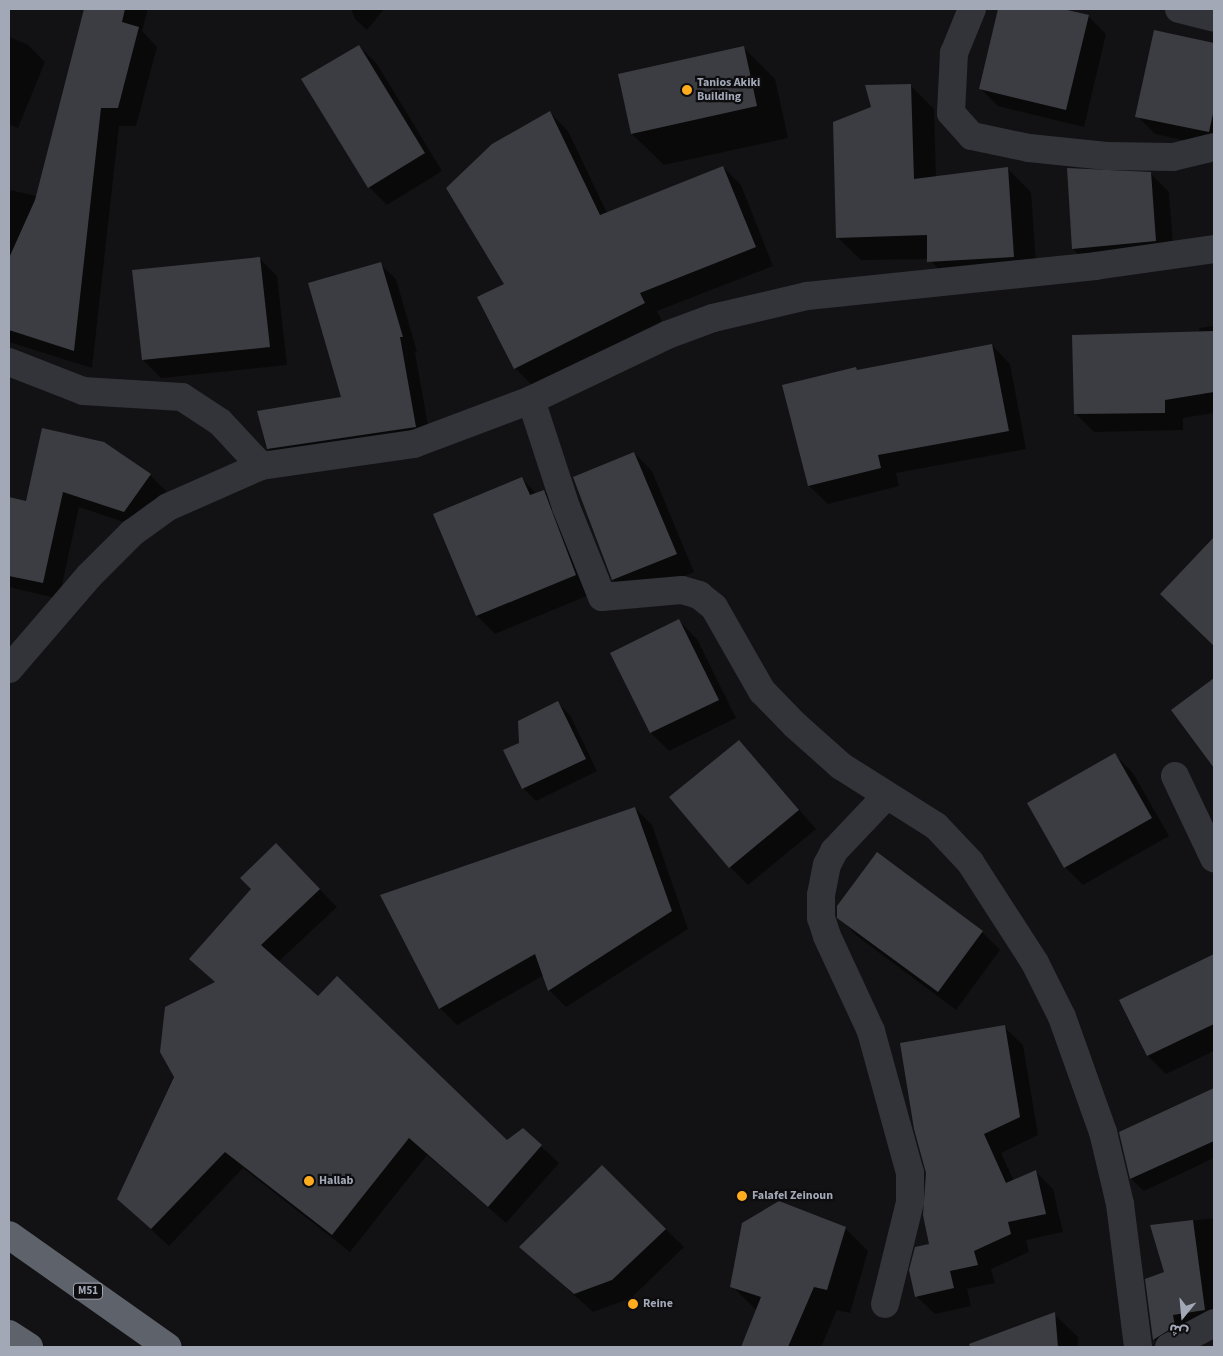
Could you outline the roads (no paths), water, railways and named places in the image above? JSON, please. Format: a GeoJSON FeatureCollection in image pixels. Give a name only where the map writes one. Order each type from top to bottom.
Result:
{"type":"FeatureCollection","features":[{"type":"Feature","properties":{"kind":"highway","name":"M51"},"geometry":{"type":"LineString","coordinates":[[9,1235],[168,1347]]}},
{"type":"Feature","properties":{"kind":"highway"},"geometry":{"type":"LineString","coordinates":[[9,1334],[29,1347]]}},
{"type":"Feature","properties":{"kind":"street"},"geometry":{"type":"LineString","coordinates":[[972,9],[954,54],[951,113],[972,136],[1029,148],[1107,156],[1173,157],[1214,146]]}},
{"type":"Feature","properties":{"kind":"street"},"geometry":{"type":"LineString","coordinates":[[1180,9],[1214,18]]}},
{"type":"Feature","properties":{"kind":"street"},"geometry":{"type":"LineString","coordinates":[[9,669],[89,576],[132,533],[168,507],[261,466],[414,444],[531,400],[667,335],[712,318],[807,296],[1095,266],[1214,249]]}},
{"type":"Feature","properties":{"kind":"street"},"geometry":{"type":"LineString","coordinates":[[9,362],[83,391],[182,397],[220,422],[261,466]]}},
{"type":"Feature","properties":{"kind":"street"},"geometry":{"type":"LineString","coordinates":[[531,400],[566,507],[602,597],[682,590],[700,595],[714,607],[762,691],[841,766],[936,826],[970,862],[1035,963],[1062,1017],[1103,1132],[1115,1186],[1138,1347]]}},
{"type":"Feature","properties":{"kind":"street"},"geometry":{"type":"LineString","coordinates":[[1175,776],[1214,858]]}},
{"type":"Feature","properties":{"kind":"street"},"geometry":{"type":"LineString","coordinates":[[885,1304],[910,1202],[910,1174],[871,1031],[827,936],[821,918],[820,895],[827,865],[834,851],[886,796]]}},
{"type":"Feature","properties":{"kind":"street"},"geometry":{"type":"LineString","coordinates":[[1169,1347],[1214,1323]]}},
{"type":"Feature","properties":{"kind":"place","name":"Tanios Akiki Building"},"geometry":{"type":"Point","coordinates":[687,90]}},
{"type":"Feature","properties":{"kind":"place","name":"Hallab"},"geometry":{"type":"Point","coordinates":[309,1181]}},
{"type":"Feature","properties":{"kind":"place","name":"Falafel Zeinoun"},"geometry":{"type":"Point","coordinates":[742,1196]}},
{"type":"Feature","properties":{"kind":"place","name":"Reine"},"geometry":{"type":"Point","coordinates":[633,1304]}}]}
